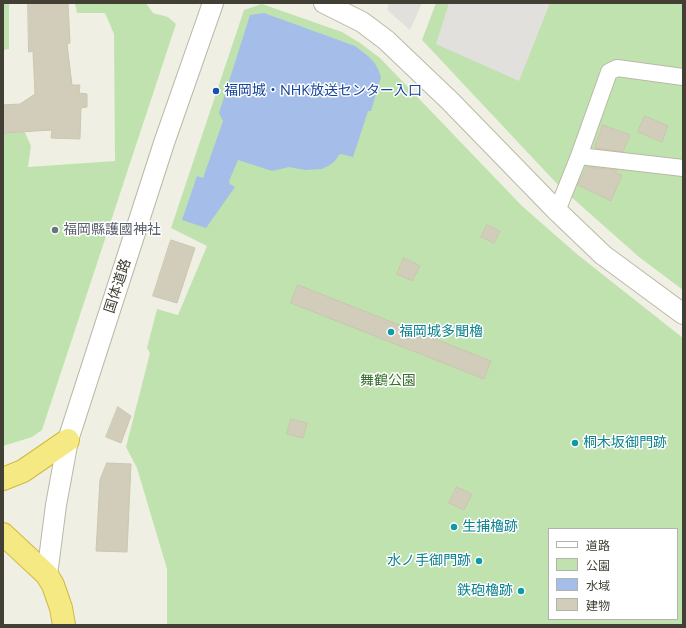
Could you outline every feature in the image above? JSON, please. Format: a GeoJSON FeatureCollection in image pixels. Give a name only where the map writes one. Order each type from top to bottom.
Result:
{"type":"FeatureCollection","features":[{"type":"Feature","properties":{"kind":"highway"},"geometry":{"type":"LineString","coordinates":[[3,479],[23,471],[68,440]]}},
{"type":"Feature","properties":{"kind":"highway"},"geometry":{"type":"LineString","coordinates":[[3,534],[47,575],[61,608],[64,625]]}},
{"type":"Feature","properties":{"kind":"street","name":"国体道路"},"geometry":{"type":"LineString","coordinates":[[47,575],[56,505],[68,440],[164,143],[213,3]]}},
{"type":"Feature","properties":{"kind":"street"},"geometry":{"type":"LineString","coordinates":[[324,3],[362,22],[386,40],[450,101],[557,211],[603,255],[683,313]]}},
{"type":"Feature","properties":{"kind":"street"},"geometry":{"type":"LineString","coordinates":[[557,211],[609,72],[617,68],[683,77]]}},
{"type":"Feature","properties":{"kind":"street"},"geometry":{"type":"LineString","coordinates":[[578,156],[683,168]]}},
{"type":"Feature","properties":{"kind":"green space"},"geometry":{"type":"Polygon","coordinates":[[[3,3],[9,3],[9,49],[3,50],[3,3]]]}},
{"type":"Feature","properties":{"kind":"green space","name":"福岡縣護國神社"},"geometry":{"type":"Polygon","coordinates":[[[75,3],[146,3],[153,13],[168,17],[176,24],[42,430],[32,437],[3,446],[3,133],[22,126],[31,146],[28,167],[115,161],[114,34],[105,13],[77,13],[75,3]]]}},
{"type":"Feature","properties":{"kind":"green space"},"geometry":{"type":"Polygon","coordinates":[[[436,3],[683,3],[683,290],[639,257],[560,187],[422,40],[436,3]]]}},
{"type":"Feature","properties":{"kind":"green space","name":"舞鶴公園"},"geometry":{"type":"Polygon","coordinates":[[[262,4],[342,32],[380,58],[522,206],[578,255],[683,338],[683,625],[167,625],[167,569],[137,468],[126,447],[150,353],[147,348],[157,309],[178,315],[207,246],[171,228],[244,10],[262,4]]]}},
{"type":"Feature","properties":{"kind":"shaded area"},"geometry":{"type":"Polygon","coordinates":[[[389,3],[422,3],[410,30],[387,10],[389,3]]]}},
{"type":"Feature","properties":{"kind":"shaded area"},"geometry":{"type":"Polygon","coordinates":[[[449,3],[550,3],[519,81],[436,44],[449,3]]]}},
{"type":"Feature","properties":{"kind":"water"},"geometry":{"type":"Polygon","coordinates":[[[264,13],[355,46],[374,62],[381,77],[371,111],[368,111],[353,157],[341,154],[330,165],[322,169],[305,170],[289,167],[272,171],[238,160],[229,181],[230,184],[235,187],[206,228],[182,220],[197,176],[203,178],[223,121],[219,113],[250,15],[264,13]]]}},
{"type":"Feature","properties":{"kind":"building"},"geometry":{"type":"Polygon","coordinates":[[[28,3],[68,3],[70,43],[67,44],[72,85],[80,85],[79,93],[87,94],[87,107],[81,108],[80,139],[51,138],[52,130],[3,133],[3,105],[20,104],[35,94],[33,51],[29,52],[28,3]]]}},
{"type":"Feature","properties":{"kind":"building"},"geometry":{"type":"Polygon","coordinates":[[[645,116],[668,126],[662,142],[638,132],[645,116]]]}},
{"type":"Feature","properties":{"kind":"building"},"geometry":{"type":"Polygon","coordinates":[[[603,125],[630,135],[623,152],[595,147],[603,125]]]}},
{"type":"Feature","properties":{"kind":"building"},"geometry":{"type":"Polygon","coordinates":[[[587,167],[617,170],[615,173],[622,175],[611,201],[578,185],[587,167]]]}},
{"type":"Feature","properties":{"kind":"building"},"geometry":{"type":"Polygon","coordinates":[[[487,225],[500,231],[494,243],[481,237],[487,225]]]}},
{"type":"Feature","properties":{"kind":"building"},"geometry":{"type":"Polygon","coordinates":[[[171,240],[195,248],[177,303],[153,296],[171,240]]]}},
{"type":"Feature","properties":{"kind":"building"},"geometry":{"type":"Polygon","coordinates":[[[404,258],[420,266],[412,281],[397,274],[404,258]]]}},
{"type":"Feature","properties":{"kind":"building","name":"福岡城多聞櫓"},"geometry":{"type":"Polygon","coordinates":[[[298,285],[491,361],[484,379],[291,303],[298,285]]]}},
{"type":"Feature","properties":{"kind":"building"},"geometry":{"type":"Polygon","coordinates":[[[118,407],[131,416],[121,443],[106,437],[118,407]]]}},
{"type":"Feature","properties":{"kind":"building"},"geometry":{"type":"Polygon","coordinates":[[[291,419],[307,423],[303,438],[287,434],[291,419]]]}},
{"type":"Feature","properties":{"kind":"building"},"geometry":{"type":"Polygon","coordinates":[[[107,463],[131,464],[127,552],[96,551],[100,480],[107,463]]]}},
{"type":"Feature","properties":{"kind":"building"},"geometry":{"type":"Polygon","coordinates":[[[457,487],[472,494],[464,510],[449,503],[457,487]]]}},
{"type":"Feature","properties":{"kind":"place","name":"福岡城・NHK放送センター入口"},"geometry":{"type":"Point","coordinates":[216,91]}},
{"type":"Feature","properties":{"kind":"place","name":"福岡縣護國神社"},"geometry":{"type":"Point","coordinates":[55,230]}},
{"type":"Feature","properties":{"kind":"place","name":"福岡城多聞櫓"},"geometry":{"type":"Point","coordinates":[391,332]}},
{"type":"Feature","properties":{"kind":"place","name":"桐木坂御門跡"},"geometry":{"type":"Point","coordinates":[575,443]}},
{"type":"Feature","properties":{"kind":"place","name":"生捕櫓跡"},"geometry":{"type":"Point","coordinates":[454,527]}},
{"type":"Feature","properties":{"kind":"place","name":"水ノ手御門跡"},"geometry":{"type":"Point","coordinates":[479,561]}},
{"type":"Feature","properties":{"kind":"place","name":"鉄砲櫓跡"},"geometry":{"type":"Point","coordinates":[521,591]}}]}
